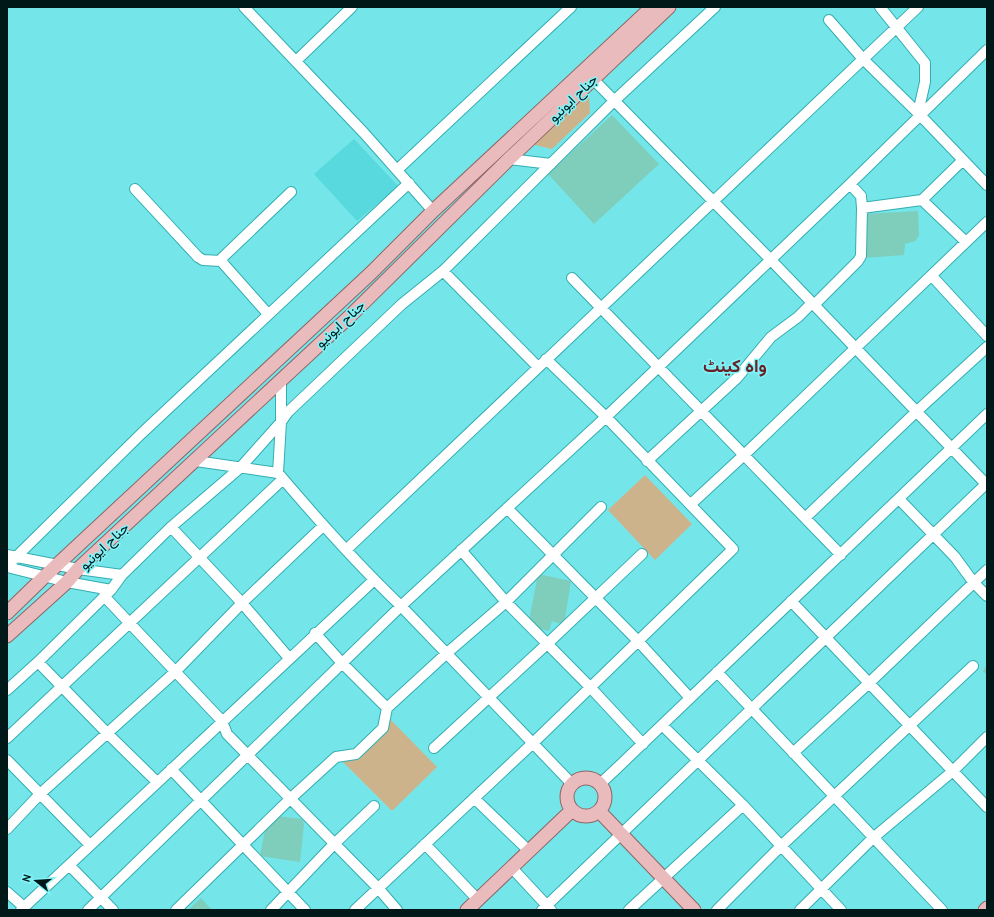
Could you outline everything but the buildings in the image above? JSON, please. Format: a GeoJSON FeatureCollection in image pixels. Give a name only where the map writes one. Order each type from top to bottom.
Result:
{"type":"FeatureCollection","features":[{"type":"Feature","properties":{"kind":"main road","name":"جناح ایونیو"},"geometry":{"type":"LineString","coordinates":[[7,613],[366,279],[433,211],[652,7]]}},
{"type":"Feature","properties":{"kind":"main road","name":"جناح ایونیو"},"geometry":{"type":"LineString","coordinates":[[7,636],[67,582],[78,569],[349,317],[509,159],[669,7]]}},
{"type":"Feature","properties":{"kind":"main road"},"geometry":{"type":"LineString","coordinates":[[586,778],[596,781],[600,784],[605,794],[603,806],[594,814],[582,816],[572,810],[568,802],[568,792],[572,784],[586,778]]}},
{"type":"Feature","properties":{"kind":"main road"},"geometry":{"type":"LineString","coordinates":[[467,910],[572,810]]}},
{"type":"Feature","properties":{"kind":"main road"},"geometry":{"type":"LineString","coordinates":[[599,810],[694,910]]}},
{"type":"Feature","properties":{"kind":"street"},"geometry":{"type":"LineString","coordinates":[[244,7],[397,170],[433,211]]}},
{"type":"Feature","properties":{"kind":"street"},"geometry":{"type":"LineString","coordinates":[[296,61],[352,7]]}},
{"type":"Feature","properties":{"kind":"street"},"geometry":{"type":"LineString","coordinates":[[397,170],[571,7]]}},
{"type":"Feature","properties":{"kind":"street"},"geometry":{"type":"LineString","coordinates":[[7,690],[38,662],[108,593],[122,575],[171,527],[240,468],[288,412],[402,304],[443,271],[614,101],[715,7]]}},
{"type":"Feature","properties":{"kind":"street"},"geometry":{"type":"LineString","coordinates":[[880,7],[925,63],[925,82],[919,114]]}},
{"type":"Feature","properties":{"kind":"street"},"geometry":{"type":"LineString","coordinates":[[346,550],[918,7]]}},
{"type":"Feature","properties":{"kind":"street"},"geometry":{"type":"LineString","coordinates":[[829,20],[863,59],[919,114],[987,185]]}},
{"type":"Feature","properties":{"kind":"street"},"geometry":{"type":"LineString","coordinates":[[88,910],[401,606],[606,417],[850,184],[919,114],[987,50]]}},
{"type":"Feature","properties":{"kind":"street"},"geometry":{"type":"LineString","coordinates":[[512,868],[547,908],[622,834],[987,484],[593,79]]}},
{"type":"Feature","properties":{"kind":"street"},"geometry":{"type":"LineString","coordinates":[[509,159],[551,164]]}},
{"type":"Feature","properties":{"kind":"street"},"geometry":{"type":"LineString","coordinates":[[862,208],[922,200],[963,160]]}},
{"type":"Feature","properties":{"kind":"street"},"geometry":{"type":"LineString","coordinates":[[397,910],[378,888],[227,734],[222,721],[130,623],[108,593],[7,567],[11,556],[409,183]]}},
{"type":"Feature","properties":{"kind":"street"},"geometry":{"type":"LineString","coordinates":[[647,461],[737,378],[771,337],[813,304],[858,261],[861,256],[862,196],[850,184]]}},
{"type":"Feature","properties":{"kind":"street"},"geometry":{"type":"LineString","coordinates":[[135,190],[198,257],[203,260],[221,261],[268,314]]}},
{"type":"Feature","properties":{"kind":"street"},"geometry":{"type":"LineString","coordinates":[[221,261],[222,258],[291,192]]}},
{"type":"Feature","properties":{"kind":"street"},"geometry":{"type":"LineString","coordinates":[[922,200],[966,242]]}},
{"type":"Feature","properties":{"kind":"street"},"geometry":{"type":"LineString","coordinates":[[691,504],[987,222]]}},
{"type":"Feature","properties":{"kind":"street"},"geometry":{"type":"LineString","coordinates":[[443,271],[538,367]]}},
{"type":"Feature","properties":{"kind":"street"},"geometry":{"type":"LineString","coordinates":[[932,276],[987,336]]}},
{"type":"Feature","properties":{"kind":"street"},"geometry":{"type":"LineString","coordinates":[[572,278],[841,555]]}},
{"type":"Feature","properties":{"kind":"street"},"geometry":{"type":"LineString","coordinates":[[805,518],[916,411],[987,346]]}},
{"type":"Feature","properties":{"kind":"street"},"geometry":{"type":"LineString","coordinates":[[355,910],[533,743],[733,549],[606,417],[546,359]]}},
{"type":"Feature","properties":{"kind":"street"},"geometry":{"type":"LineString","coordinates":[[7,738],[199,558],[280,476],[281,380]]}},
{"type":"Feature","properties":{"kind":"street"},"geometry":{"type":"LineString","coordinates":[[600,784],[987,414]]}},
{"type":"Feature","properties":{"kind":"street"},"geometry":{"type":"LineString","coordinates":[[196,460],[280,476],[323,526],[374,580],[447,653],[572,784]]}},
{"type":"Feature","properties":{"kind":"street"},"geometry":{"type":"LineString","coordinates":[[899,499],[955,557],[974,583],[987,596]]}},
{"type":"Feature","properties":{"kind":"street"},"geometry":{"type":"LineString","coordinates":[[176,910],[290,799],[336,758],[356,754],[383,728],[387,708],[506,602],[601,507]]}},
{"type":"Feature","properties":{"kind":"street"},"geometry":{"type":"LineString","coordinates":[[507,508],[638,641],[690,698]]}},
{"type":"Feature","properties":{"kind":"street"},"geometry":{"type":"LineString","coordinates":[[7,829],[40,794],[175,672],[242,603],[323,526]]}},
{"type":"Feature","properties":{"kind":"street"},"geometry":{"type":"LineString","coordinates":[[171,527],[242,603],[289,658]]}},
{"type":"Feature","properties":{"kind":"street"},"geometry":{"type":"LineString","coordinates":[[461,550],[506,602],[590,687],[643,744]]}},
{"type":"Feature","properties":{"kind":"street"},"geometry":{"type":"LineString","coordinates":[[434,748],[548,644],[642,554]]}},
{"type":"Feature","properties":{"kind":"street"},"geometry":{"type":"LineString","coordinates":[[11,556],[78,569],[122,575]]}},
{"type":"Feature","properties":{"kind":"street"},"geometry":{"type":"LineString","coordinates":[[793,752],[869,683],[987,570]]}},
{"type":"Feature","properties":{"kind":"street"},"geometry":{"type":"LineString","coordinates":[[7,892],[22,908],[315,633],[374,580]]}},
{"type":"Feature","properties":{"kind":"street"},"geometry":{"type":"LineString","coordinates":[[791,601],[987,807]]}},
{"type":"Feature","properties":{"kind":"street"},"geometry":{"type":"LineString","coordinates":[[315,633],[342,663],[387,708]]}},
{"type":"Feature","properties":{"kind":"street"},"geometry":{"type":"LineString","coordinates":[[38,662],[157,782]]}},
{"type":"Feature","properties":{"kind":"street"},"geometry":{"type":"LineString","coordinates":[[717,910],[781,846],[973,666]]}},
{"type":"Feature","properties":{"kind":"street"},"geometry":{"type":"LineString","coordinates":[[716,672],[942,910]]}},
{"type":"Feature","properties":{"kind":"street"},"geometry":{"type":"LineString","coordinates":[[662,725],[742,805],[841,910]]}},
{"type":"Feature","properties":{"kind":"street"},"geometry":{"type":"LineString","coordinates":[[800,910],[874,838],[953,770],[987,737]]}},
{"type":"Feature","properties":{"kind":"street"},"geometry":{"type":"LineString","coordinates":[[7,760],[90,845]]}},
{"type":"Feature","properties":{"kind":"street"},"geometry":{"type":"LineString","coordinates":[[171,769],[305,910]]}},
{"type":"Feature","properties":{"kind":"street"},"geometry":{"type":"LineString","coordinates":[[474,798],[529,851]]}},
{"type":"Feature","properties":{"kind":"street"},"geometry":{"type":"LineString","coordinates":[[629,910],[742,805]]}},
{"type":"Feature","properties":{"kind":"street"},"geometry":{"type":"LineString","coordinates":[[271,910],[334,844],[374,806]]}},
{"type":"Feature","properties":{"kind":"street"},"geometry":{"type":"LineString","coordinates":[[425,844],[478,900]]}},
{"type":"Feature","properties":{"kind":"street"},"geometry":{"type":"LineString","coordinates":[[69,864],[113,910]]}},
{"type":"Feature","properties":{"kind":"shaded area"},"geometry":{"type":"Polygon","coordinates":[[[584,94],[589,94],[590,113],[552,149],[535,145],[532,142],[584,94]]]}},
{"type":"Feature","properties":{"kind":"shaded area"},"geometry":{"type":"Polygon","coordinates":[[[354,139],[398,186],[357,221],[314,174],[354,139]]]}},
{"type":"Feature","properties":{"kind":"shaded area"},"geometry":{"type":"Polygon","coordinates":[[[645,475],[692,524],[655,560],[608,510],[645,475]]]}},
{"type":"Feature","properties":{"kind":"shaded area"},"geometry":{"type":"Polygon","coordinates":[[[387,716],[437,767],[392,811],[342,761],[387,716]]]}},
{"type":"Feature","properties":{"kind":"district","name":"واہ کینٹ"},"geometry":{"type":"Point","coordinates":[735,365]}}]}
